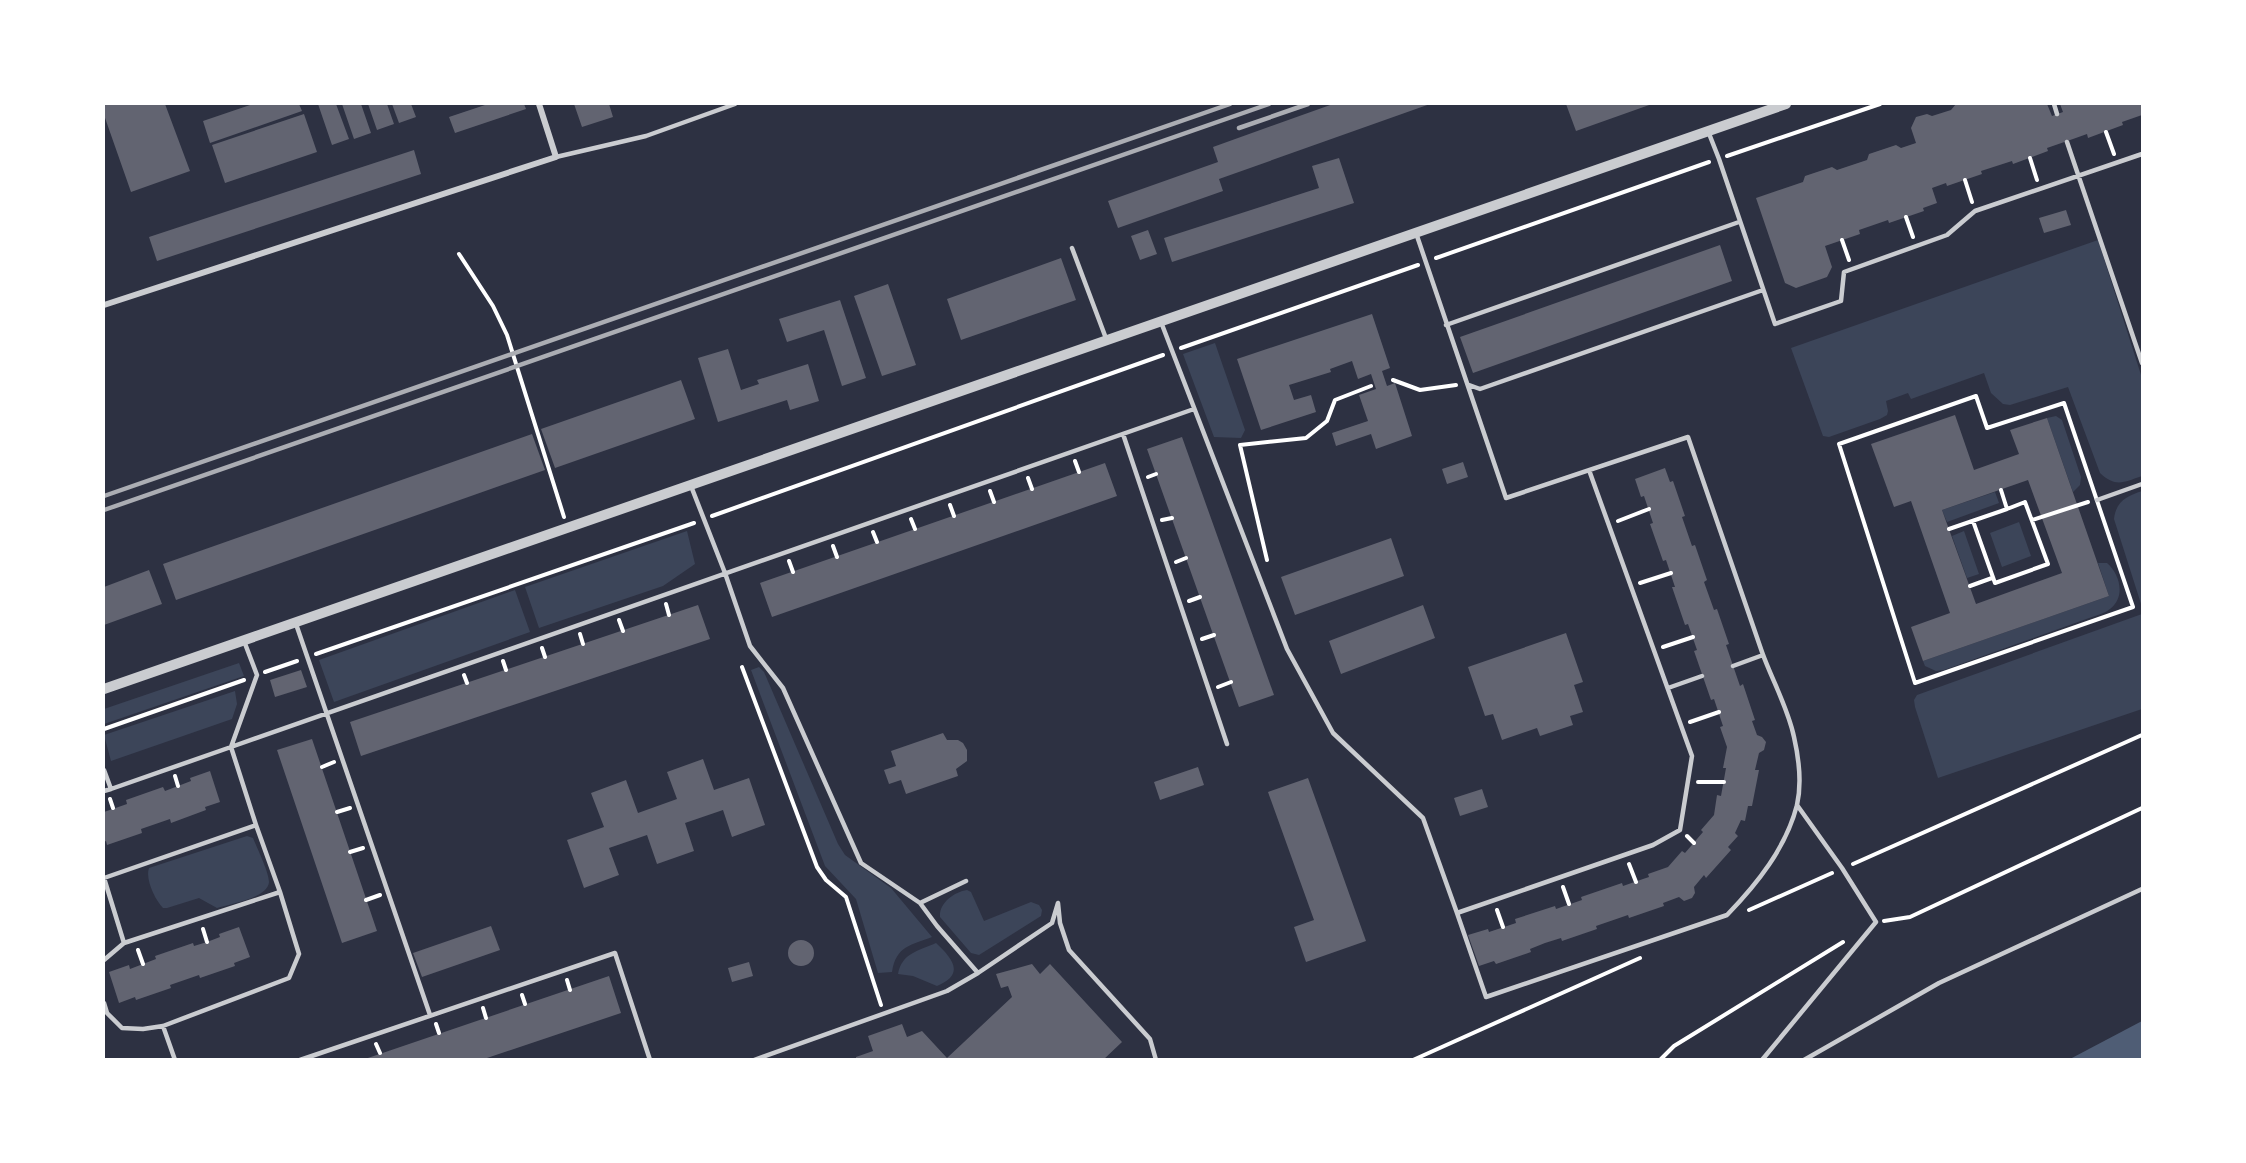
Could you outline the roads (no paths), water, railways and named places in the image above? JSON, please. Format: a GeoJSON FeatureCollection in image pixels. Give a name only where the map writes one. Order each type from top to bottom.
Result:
{"type":"FeatureCollection","features":[{"type":"Feature","properties":{"kind":"street"},"geometry":{"type":"LineString","coordinates":[[104,305],[556,157],[538,104]]}},
{"type":"Feature","properties":{"kind":"street"},"geometry":{"type":"LineString","coordinates":[[104,689],[1786,104]]}},
{"type":"Feature","properties":{"kind":"lane"},"geometry":{"type":"LineString","coordinates":[[556,157],[646,136],[735,104]]}},
{"type":"Feature","properties":{"kind":"lane"},"geometry":{"type":"LineString","coordinates":[[2054,104],[2057,114]]}},
{"type":"Feature","properties":{"kind":"lane"},"geometry":{"type":"LineString","coordinates":[[1708,131],[1774,324],[1841,301],[1845,272],[1947,235],[1975,211],[2142,154]]}},
{"type":"Feature","properties":{"kind":"lane"},"geometry":{"type":"LineString","coordinates":[[2067,142],[2142,363]]}},
{"type":"Feature","properties":{"kind":"lane"},"geometry":{"type":"LineString","coordinates":[[1446,325],[1739,222]]}},
{"type":"Feature","properties":{"kind":"lane"},"geometry":{"type":"LineString","coordinates":[[1161,322],[1287,649],[1333,733],[1423,818],[1486,997],[1727,915],[1753,888],[1785,835],[1797,805],[1800,772],[1794,736],[1763,655],[1688,437],[1506,498],[1416,233]]}},
{"type":"Feature","properties":{"kind":"lane"},"geometry":{"type":"LineString","coordinates":[[1072,248],[1107,341]]}},
{"type":"Feature","properties":{"kind":"lane"},"geometry":{"type":"LineString","coordinates":[[1469,385],[1480,389],[1763,290]]}},
{"type":"Feature","properties":{"kind":"lane"},"geometry":{"type":"LineString","coordinates":[[104,791],[1194,409]]}},
{"type":"Feature","properties":{"kind":"lane"},"geometry":{"type":"LineString","coordinates":[[1123,434],[1227,744]]}},
{"type":"Feature","properties":{"kind":"lane"},"geometry":{"type":"LineString","coordinates":[[1457,913],[1653,846],[1680,830],[1692,756],[1589,470]]}},
{"type":"Feature","properties":{"kind":"lane"},"geometry":{"type":"LineString","coordinates":[[2097,500],[2142,484]]}},
{"type":"Feature","properties":{"kind":"lane"},"geometry":{"type":"LineString","coordinates":[[691,486],[725,573],[750,646],[783,688],[861,863],[920,903],[978,973]]}},
{"type":"Feature","properties":{"kind":"lane"},"geometry":{"type":"LineString","coordinates":[[296,623],[430,1015]]}},
{"type":"Feature","properties":{"kind":"lane"},"geometry":{"type":"LineString","coordinates":[[104,1003],[106,1012],[122,1028],[143,1029],[163,1026],[289,978],[299,954],[231,747],[257,675],[244,641]]}},
{"type":"Feature","properties":{"kind":"lane"},"geometry":{"type":"LineString","coordinates":[[1733,666],[1763,655]]}},
{"type":"Feature","properties":{"kind":"lane"},"geometry":{"type":"LineString","coordinates":[[1668,688],[1702,676]]}},
{"type":"Feature","properties":{"kind":"lane"},"geometry":{"type":"LineString","coordinates":[[104,770],[111,789]]}},
{"type":"Feature","properties":{"kind":"lane"},"geometry":{"type":"LineString","coordinates":[[1762,1059],[1876,922],[1842,868],[1797,805]]}},
{"type":"Feature","properties":{"kind":"lane"},"geometry":{"type":"LineString","coordinates":[[124,943],[104,878],[256,825]]}},
{"type":"Feature","properties":{"kind":"lane"},"geometry":{"type":"LineString","coordinates":[[920,903],[966,881]]}},
{"type":"Feature","properties":{"kind":"lane"},"geometry":{"type":"LineString","coordinates":[[1804,1059],[1939,983],[2142,889]]}},
{"type":"Feature","properties":{"kind":"lane"},"geometry":{"type":"LineString","coordinates":[[104,960],[124,943],[280,892]]}},
{"type":"Feature","properties":{"kind":"lane"},"geometry":{"type":"LineString","coordinates":[[754,1059],[947,991],[1052,923],[1058,903],[1060,923],[1069,950],[1150,1039],[1156,1059]]}},
{"type":"Feature","properties":{"kind":"lane"},"geometry":{"type":"LineString","coordinates":[[300,1059],[615,953],[651,1059]]}},
{"type":"Feature","properties":{"kind":"lane"},"geometry":{"type":"LineString","coordinates":[[163,1026],[175,1059]]}},
{"type":"Feature","properties":{"kind":"railway"},"geometry":{"type":"LineString","coordinates":[[104,496],[1230,104]]}},
{"type":"Feature","properties":{"kind":"railway"},"geometry":{"type":"LineString","coordinates":[[104,510],[1269,104]]}},
{"type":"Feature","properties":{"kind":"railway"},"geometry":{"type":"LineString","coordinates":[[1239,128],[1308,104]]}}]}
